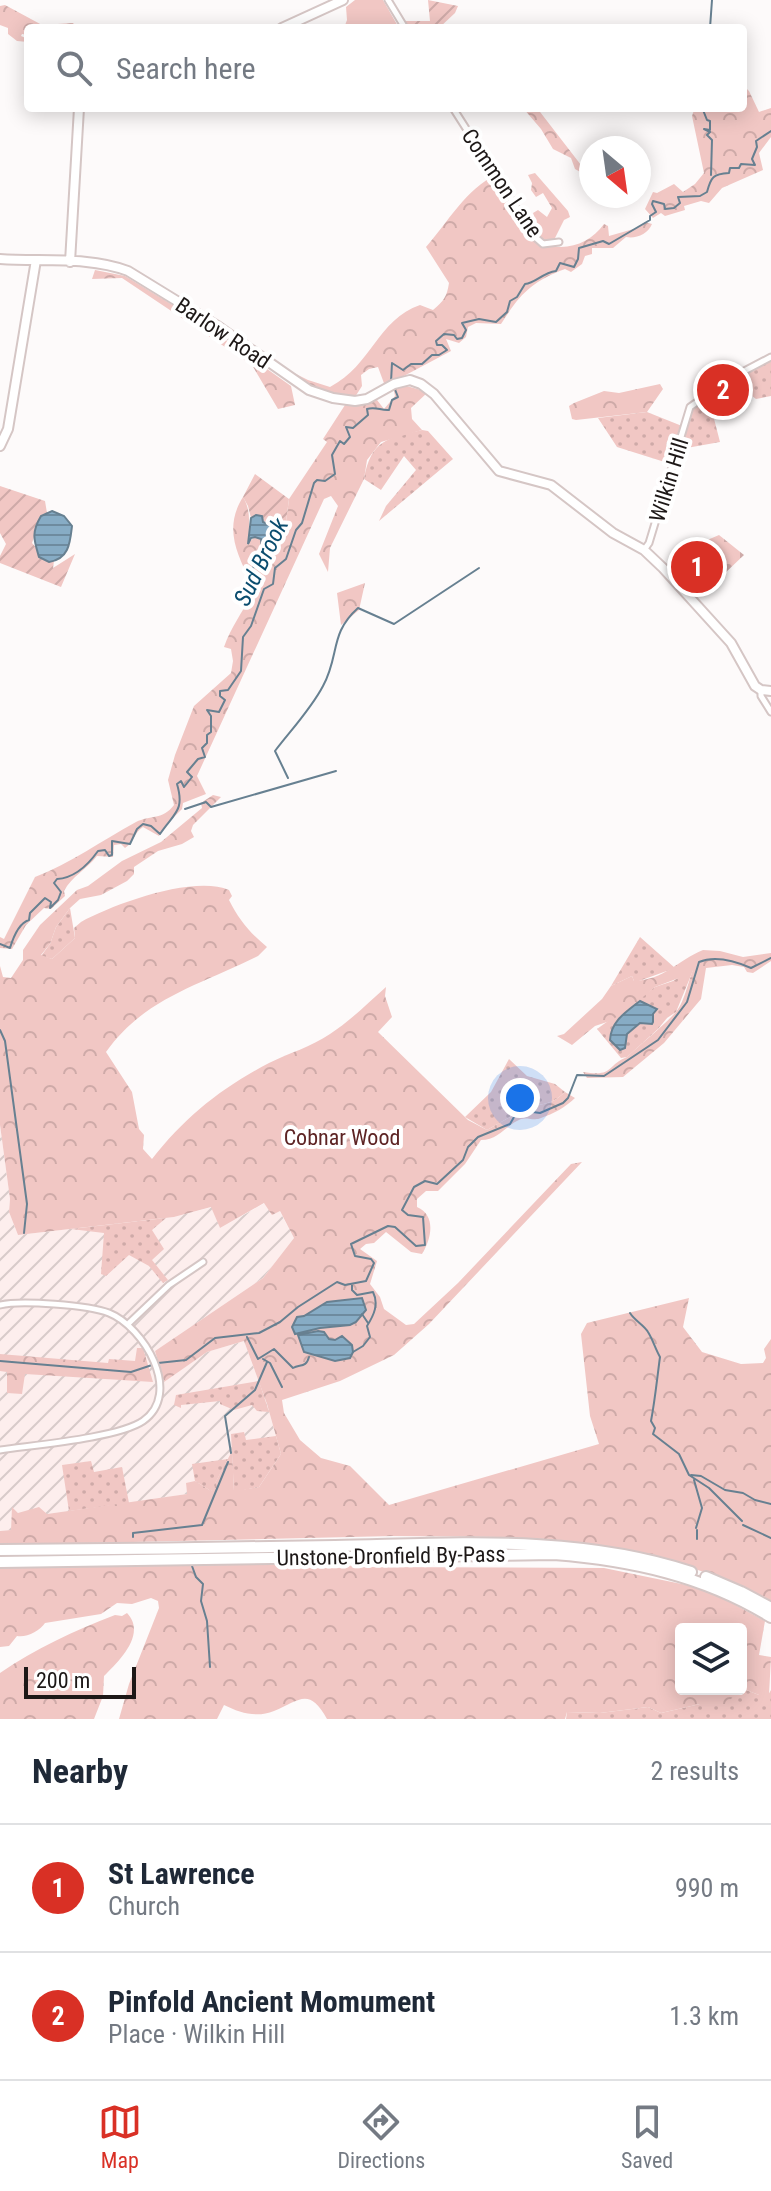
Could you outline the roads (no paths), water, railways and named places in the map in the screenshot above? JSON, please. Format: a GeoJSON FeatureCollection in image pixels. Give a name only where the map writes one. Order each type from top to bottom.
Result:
{"type":"FeatureCollection","features":[{"type":"Feature","properties":{"kind":"highway","name":"Unstone-Dronfield By-Pass"},"geometry":{"type":"LineString","coordinates":[[0,1550],[475,1544],[564,1547],[667,1564],[741,1592],[771,1608]]}},
{"type":"Feature","properties":{"kind":"highway","name":"Unstone-Dronfield By-Pass"},"geometry":{"type":"LineString","coordinates":[[0,1562],[554,1554],[599,1558],[666,1571],[705,1584],[771,1617]]}},
{"type":"Feature","properties":{"kind":"main road"},"geometry":{"type":"LineString","coordinates":[[291,24],[343,0]]}},
{"type":"Feature","properties":{"kind":"main road"},"geometry":{"type":"LineString","coordinates":[[70,262],[79,112]]}},
{"type":"Feature","properties":{"kind":"main road","name":"Barlow Road"},"geometry":{"type":"LineString","coordinates":[[0,259],[119,267],[216,325],[309,390],[333,398],[355,401],[375,396],[394,384],[410,380],[421,384],[440,401],[499,471],[551,485],[613,533],[647,547]]}},
{"type":"Feature","properties":{"kind":"main road"},"geometry":{"type":"LineString","coordinates":[[0,446],[8,429],[36,260]]}},
{"type":"Feature","properties":{"kind":"main road"},"geometry":{"type":"LineString","coordinates":[[33,285],[49,261]]}},
{"type":"Feature","properties":{"kind":"main road"},"geometry":{"type":"LineString","coordinates":[[647,547],[655,560],[723,634],[750,680],[766,691]]}},
{"type":"Feature","properties":{"kind":"street"},"geometry":{"type":"LineString","coordinates":[[388,0],[403,24]]}},
{"type":"Feature","properties":{"kind":"street","name":"Common Lane"},"geometry":{"type":"LineString","coordinates":[[456,112],[535,237],[543,244],[559,242]]}},
{"type":"Feature","properties":{"kind":"street","name":"Wilkin Hill"},"geometry":{"type":"LineString","coordinates":[[647,547],[690,407],[731,378],[771,357]]}},
{"type":"Feature","properties":{"kind":"street"},"geometry":{"type":"LineString","coordinates":[[766,691],[761,696],[771,712]]}},
{"type":"Feature","properties":{"kind":"street"},"geometry":{"type":"LineString","coordinates":[[128,1324],[169,1285],[203,1262]]}},
{"type":"Feature","properties":{"kind":"street"},"geometry":{"type":"LineString","coordinates":[[0,1305],[18,1303],[111,1314],[128,1324],[145,1342],[160,1387],[154,1408],[133,1426],[0,1450]]}},
{"type":"Feature","properties":{"kind":"water"},"geometry":{"type":"Polygon","coordinates":[[[52,511],[64,516],[72,526],[65,554],[49,562],[39,557],[34,536],[41,516],[52,511]]]}},
{"type":"Feature","properties":{"kind":"water"},"geometry":{"type":"Polygon","coordinates":[[[262,516],[263,522],[276,529],[280,537],[271,561],[264,561],[253,568],[262,550],[261,539],[251,538],[248,544],[251,518],[262,516]]]}},
{"type":"Feature","properties":{"kind":"water"},"geometry":{"type":"Polygon","coordinates":[[[640,1001],[657,1009],[653,1022],[640,1023],[627,1034],[625,1048],[620,1050],[610,1040],[613,1027],[640,1001]]]}},
{"type":"Feature","properties":{"kind":"water"},"geometry":{"type":"Polygon","coordinates":[[[362,1298],[366,1310],[356,1322],[295,1334],[292,1327],[297,1317],[327,1302],[362,1298]]]}},
{"type":"Feature","properties":{"kind":"water"},"geometry":{"type":"Polygon","coordinates":[[[324,1332],[329,1339],[342,1336],[352,1345],[350,1358],[335,1361],[304,1352],[298,1335],[324,1332]]]}},
{"type":"Feature","properties":{"kind":"waterway"},"geometry":{"type":"LineString","coordinates":[[710,24],[712,0]]}},
{"type":"Feature","properties":{"kind":"waterway"},"geometry":{"type":"LineString","coordinates":[[704,112],[710,121],[710,130],[704,129],[710,132],[707,135],[712,140],[711,175]]}},
{"type":"Feature","properties":{"kind":"waterway","name":"Sud Brook"},"geometry":{"type":"LineString","coordinates":[[391,382],[392,363],[403,370],[411,364],[422,364],[432,355],[447,350],[437,345],[436,341],[444,334],[462,338],[466,330],[462,323],[479,319],[496,322],[507,312],[510,301],[517,297],[525,284],[556,271],[560,263],[574,267],[579,248],[603,241],[609,244],[650,220],[656,212],[653,201],[664,204],[665,209],[674,208],[680,203],[678,197],[700,196],[707,192],[714,177],[729,173],[730,168],[739,168],[741,164],[755,165],[752,159],[756,141],[771,131]]}},
{"type":"Feature","properties":{"kind":"waterway","name":"Sud Brook"},"geometry":{"type":"LineString","coordinates":[[0,944],[10,948],[19,928],[45,898],[51,902],[50,908],[58,900],[61,892],[54,883],[57,879],[80,870],[98,851],[105,850],[109,856],[112,855],[112,841],[130,844],[143,824],[160,834],[174,816],[180,800],[177,784],[181,781],[184,787],[192,777],[187,772],[198,759],[205,757],[202,748],[211,732],[211,716],[207,710],[219,712],[225,700],[220,696],[220,691],[228,690],[241,671],[243,637],[251,626],[264,589],[273,584],[275,568],[286,559],[296,530],[302,523],[314,483],[317,480],[325,481],[335,474],[332,455],[340,441],[344,444],[350,437],[346,427],[353,428],[368,415],[367,409],[389,410],[392,400],[398,397],[394,387]]}},
{"type":"Feature","properties":{"kind":"waterway"},"geometry":{"type":"LineString","coordinates":[[288,778],[275,751],[323,686],[343,627],[358,608],[394,624],[479,568]]}},
{"type":"Feature","properties":{"kind":"waterway"},"geometry":{"type":"LineString","coordinates":[[185,809],[206,802],[211,807],[336,771]]}},
{"type":"Feature","properties":{"kind":"waterway"},"geometry":{"type":"LineString","coordinates":[[158,1363],[186,1360],[215,1338],[259,1333],[337,1282],[345,1285],[366,1281],[374,1263],[371,1259],[355,1256],[351,1244],[388,1226],[395,1227],[416,1246],[425,1245],[423,1217],[408,1215],[402,1210],[414,1187],[425,1181],[437,1184],[463,1160],[468,1147],[478,1137],[510,1124],[518,1110],[540,1113],[563,1103],[577,1075],[604,1076],[658,1040],[687,1002],[699,962],[719,959],[751,968],[771,958]]}},
{"type":"Feature","properties":{"kind":"waterway","name":"Sud Brook"},"geometry":{"type":"LineString","coordinates":[[0,1030],[5,1041],[27,1204],[24,1233]]}},
{"type":"Feature","properties":{"kind":"waterway"},"geometry":{"type":"LineString","coordinates":[[352,1285],[357,1295],[373,1292],[376,1301],[374,1314],[367,1326],[370,1337],[353,1352]]}},
{"type":"Feature","properties":{"kind":"waterway"},"geometry":{"type":"LineString","coordinates":[[630,1313],[648,1332],[660,1357],[651,1421],[655,1428],[653,1434],[679,1454],[689,1475],[709,1488],[742,1521]]}},
{"type":"Feature","properties":{"kind":"waterway"},"geometry":{"type":"LineString","coordinates":[[362,1314],[368,1323]]}},
{"type":"Feature","properties":{"kind":"waterway"},"geometry":{"type":"LineString","coordinates":[[247,1337],[258,1359],[274,1349],[293,1368],[304,1364],[309,1357]]}},
{"type":"Feature","properties":{"kind":"waterway"},"geometry":{"type":"LineString","coordinates":[[263,1359],[270,1363],[282,1387]]}},
{"type":"Feature","properties":{"kind":"waterway"},"geometry":{"type":"LineString","coordinates":[[0,1361],[131,1372],[152,1365]]}},
{"type":"Feature","properties":{"kind":"waterway"},"geometry":{"type":"LineString","coordinates":[[231,1453],[225,1416],[255,1390],[267,1362]]}},
{"type":"Feature","properties":{"kind":"waterway"},"geometry":{"type":"LineString","coordinates":[[133,1537],[133,1533],[202,1525],[228,1462]]}},
{"type":"Feature","properties":{"kind":"waterway"},"geometry":{"type":"LineString","coordinates":[[691,1475],[701,1476],[725,1490],[771,1504]]}},
{"type":"Feature","properties":{"kind":"waterway"},"geometry":{"type":"LineString","coordinates":[[694,1480],[702,1508],[696,1528]]}},
{"type":"Feature","properties":{"kind":"waterway"},"geometry":{"type":"LineString","coordinates":[[743,1525],[771,1538]]}},
{"type":"Feature","properties":{"kind":"waterway"},"geometry":{"type":"LineString","coordinates":[[697,1530],[697,1539]]}},
{"type":"Feature","properties":{"kind":"waterway"},"geometry":{"type":"LineString","coordinates":[[192,1566],[203,1584],[201,1601],[207,1621],[210,1667]]}},
{"type":"Feature","properties":{"kind":"place","name":"Pinfold Ancient Momument"},"geometry":{"type":"Point","coordinates":[723,390]}},
{"type":"Feature","properties":{"kind":"place","name":"St Lawrence"},"geometry":{"type":"Point","coordinates":[697,567]}},
{"type":"Feature","properties":{"kind":"park label","name":"Cobnar Wood"},"geometry":{"type":"Point","coordinates":[342,1137]}}]}
